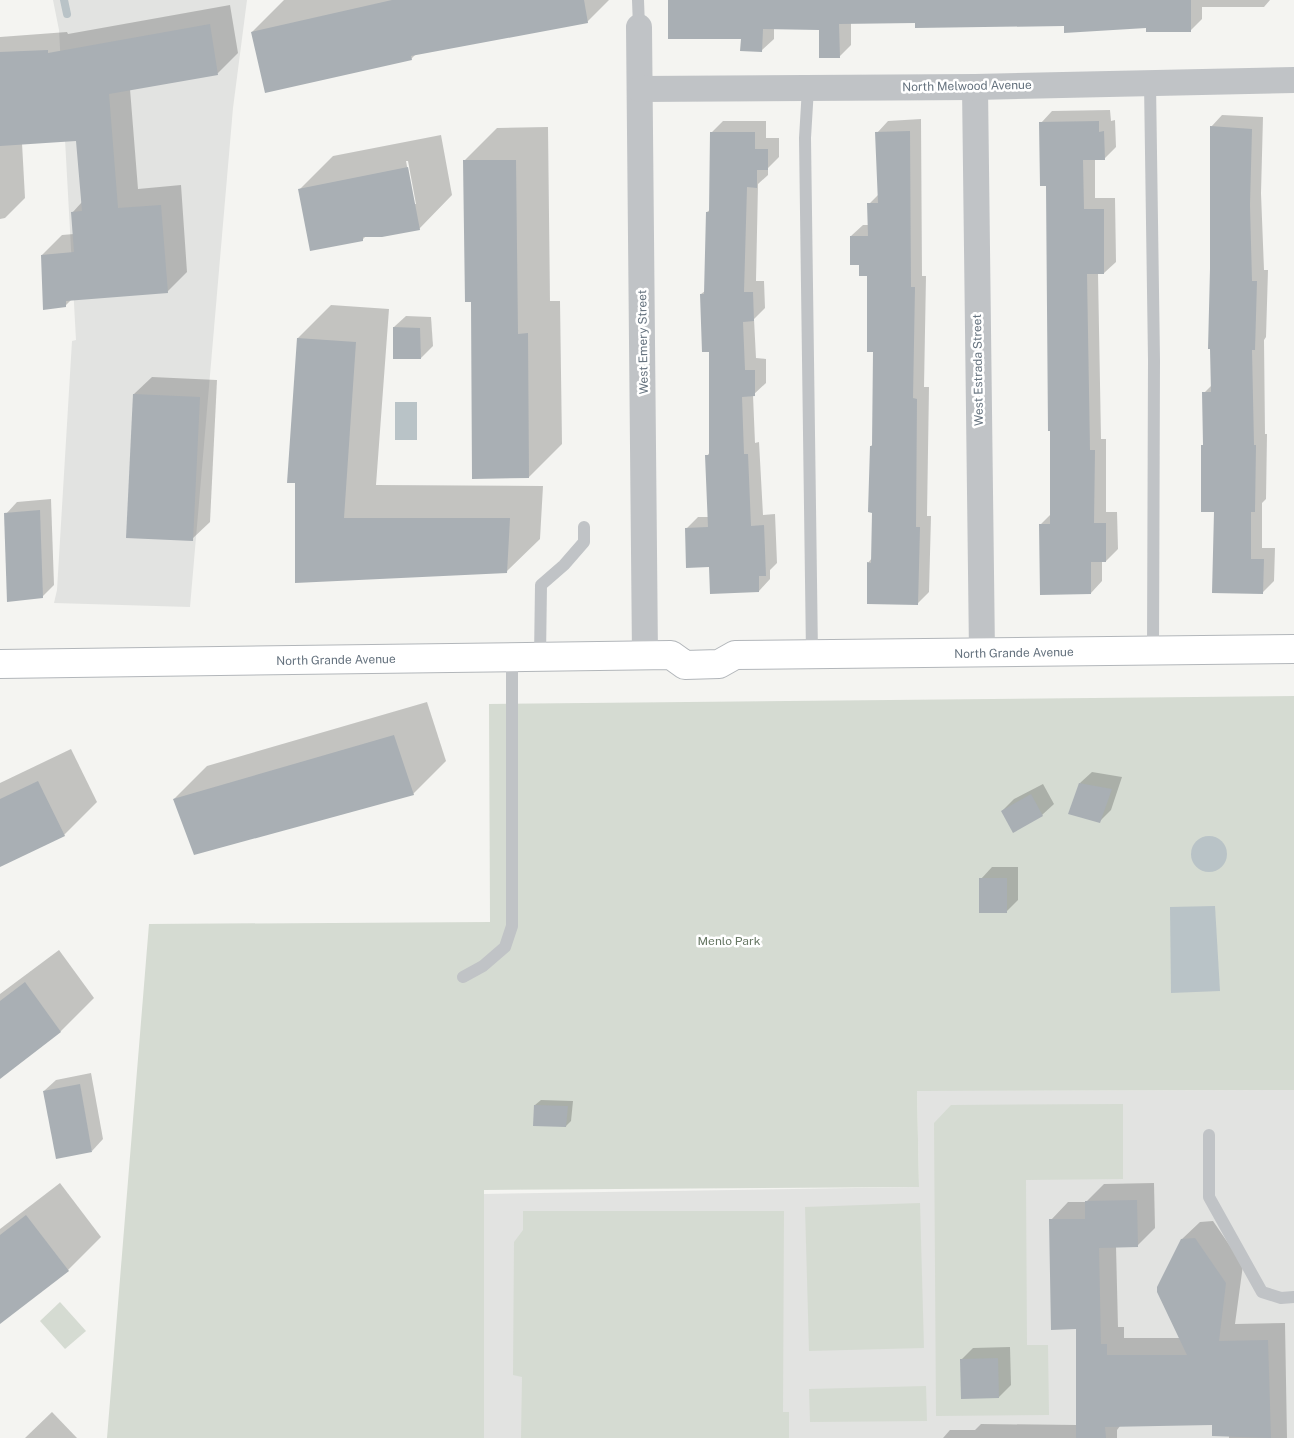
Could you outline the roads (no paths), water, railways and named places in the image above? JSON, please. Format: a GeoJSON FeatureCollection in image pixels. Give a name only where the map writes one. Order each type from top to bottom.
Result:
{"type":"FeatureCollection","features":[{"type":"Feature","properties":{"kind":"main road","name":"North Grande Avenue"},"geometry":{"type":"LineString","coordinates":[[0,664],[658,656],[685,665],[719,664],[735,655],[1294,649]]}},
{"type":"Feature","properties":{"kind":"street","name":"West Emery Street"},"geometry":{"type":"LineString","coordinates":[[639,27],[658,656]]}},
{"type":"Feature","properties":{"kind":"street","name":"North Melwood Avenue"},"geometry":{"type":"LineString","coordinates":[[640,89],[975,87],[1294,80]]}},
{"type":"Feature","properties":{"kind":"street","name":"West Estrada Street"},"geometry":{"type":"LineString","coordinates":[[975,87],[982,653]]}},
{"type":"Feature","properties":{"kind":"lane"},"geometry":{"type":"LineString","coordinates":[[638,0],[639,27]]}},
{"type":"Feature","properties":{"kind":"lane"},"geometry":{"type":"LineString","coordinates":[[1150,83],[1154,360],[1153,651]]}},
{"type":"Feature","properties":{"kind":"lane"},"geometry":{"type":"LineString","coordinates":[[808,88],[805,138],[812,654]]}},
{"type":"Feature","properties":{"kind":"lane"},"geometry":{"type":"LineString","coordinates":[[540,657],[541,585],[564,566],[584,542],[584,527]]}},
{"type":"Feature","properties":{"kind":"lane"},"geometry":{"type":"LineString","coordinates":[[463,977],[483,966],[505,947],[512,926],[512,658]]}},
{"type":"Feature","properties":{"kind":"lane"},"geometry":{"type":"LineString","coordinates":[[1209,1135],[1210,1197],[1262,1292],[1281,1298],[1294,1298]]}},
{"type":"Feature","properties":{"kind":"waterway"},"geometry":{"type":"LineString","coordinates":[[64,0],[67,14]]}},
{"type":"Feature","properties":{"kind":"park label","name":"Menlo Park"},"geometry":{"type":"Point","coordinates":[729,941]}}]}
